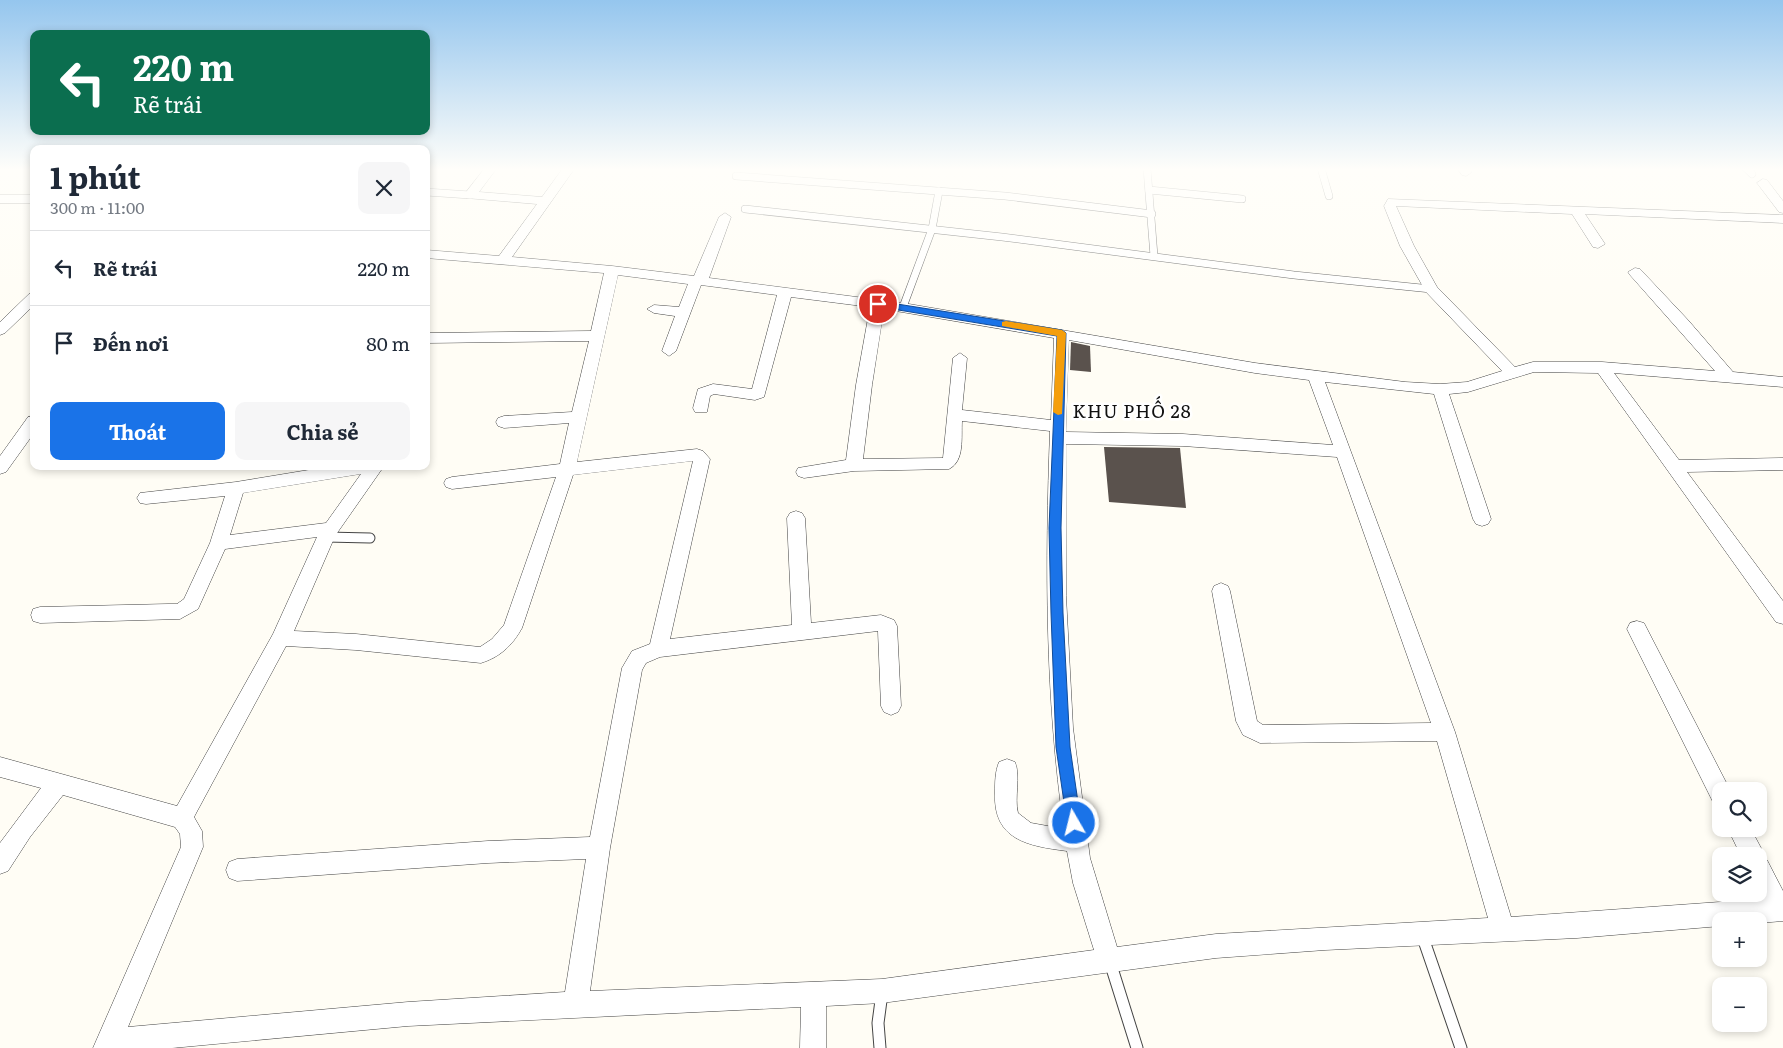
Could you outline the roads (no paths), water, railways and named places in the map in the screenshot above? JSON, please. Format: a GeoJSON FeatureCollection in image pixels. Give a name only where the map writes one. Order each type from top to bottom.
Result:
{"type":"FeatureCollection","features":[{"type":"Feature","properties":{"kind":"street"},"geometry":{"type":"LineString","coordinates":[[504,259],[534,217]]}},
{"type":"Feature","properties":{"kind":"street"},"geometry":{"type":"LineString","coordinates":[[669,351],[725,217]]}},
{"type":"Feature","properties":{"kind":"street"},"geometry":{"type":"LineString","coordinates":[[1395,217],[1407,246],[1431,289],[1512,373]]}},
{"type":"Feature","properties":{"kind":"street"},"geometry":{"type":"LineString","coordinates":[[1582,217],[1598,244]]}},
{"type":"Feature","properties":{"kind":"street"},"geometry":{"type":"LineString","coordinates":[[1729,217],[1783,219]]}},
{"type":"Feature","properties":{"kind":"street"},"geometry":{"type":"LineString","coordinates":[[430,254],[504,259],[612,270],[903,307],[1316,377],[1440,390],[1468,388],[1533,367],[1602,367],[1727,375],[1783,382]]}},
{"type":"Feature","properties":{"kind":"street"},"geometry":{"type":"LineString","coordinates":[[281,638],[356,642],[481,655],[493,651],[512,628],[567,469],[612,270]]}},
{"type":"Feature","properties":{"kind":"street"},"geometry":{"type":"LineString","coordinates":[[1635,272],[1683,323],[1727,375]]}},
{"type":"Feature","properties":{"kind":"street"},"geometry":{"type":"LineString","coordinates":[[701,408],[703,393],[713,389],[755,395],[759,393],[785,292]]}},
{"type":"Feature","properties":{"kind":"street"},"geometry":{"type":"LineString","coordinates":[[0,330],[30,301]]}},
{"type":"Feature","properties":{"kind":"street"},"geometry":{"type":"LineString","coordinates":[[854,465],[864,385],[878,304]]}},
{"type":"Feature","properties":{"kind":"street"},"geometry":{"type":"LineString","coordinates":[[654,309],[684,312]]}},
{"type":"Feature","properties":{"kind":"street"},"geometry":{"type":"LineString","coordinates":[[1062,333],[1055,528],[1062,737],[1080,860],[1109,959]]}},
{"type":"Feature","properties":{"kind":"street"},"geometry":{"type":"LineString","coordinates":[[430,338],[597,336]]}},
{"type":"Feature","properties":{"kind":"street"},"geometry":{"type":"LineString","coordinates":[[804,472],[854,465],[943,465],[949,462],[952,457],[960,358]]}},
{"type":"Feature","properties":{"kind":"street"},"geometry":{"type":"LineString","coordinates":[[1602,367],[1783,616]]}},
{"type":"Feature","properties":{"kind":"street"},"geometry":{"type":"LineString","coordinates":[[1316,377],[1445,732],[1503,930]]}},
{"type":"Feature","properties":{"kind":"street"},"geometry":{"type":"LineString","coordinates":[[1440,390],[1482,519]]}},
{"type":"Feature","properties":{"kind":"street"},"geometry":{"type":"LineString","coordinates":[[954,415],[1057,432],[1344,452]]}},
{"type":"Feature","properties":{"kind":"street"},"geometry":{"type":"LineString","coordinates":[[504,422],[579,417]]}},
{"type":"Feature","properties":{"kind":"street"},"geometry":{"type":"LineString","coordinates":[[0,468],[27,441]]}},
{"type":"Feature","properties":{"kind":"street"},"geometry":{"type":"LineString","coordinates":[[452,483],[698,455],[702,459],[658,649]]}},
{"type":"Feature","properties":{"kind":"street"},"geometry":{"type":"LineString","coordinates":[[1674,466],[1783,464]]}},
{"type":"Feature","properties":{"kind":"street"},"geometry":{"type":"LineString","coordinates":[[146,498],[236,488],[349,470]]}},
{"type":"Feature","properties":{"kind":"street"},"geometry":{"type":"LineString","coordinates":[[182,818],[281,638],[328,533],[371,470]]}},
{"type":"Feature","properties":{"kind":"street"},"geometry":{"type":"LineString","coordinates":[[40,615],[168,612],[185,609],[191,604],[219,543],[236,488]]}},
{"type":"Feature","properties":{"kind":"street"},"geometry":{"type":"LineString","coordinates":[[796,518],[802,632]]}},
{"type":"Feature","properties":{"kind":"street"},"geometry":{"type":"LineString","coordinates":[[219,543],[328,533]]}},
{"type":"Feature","properties":{"kind":"street"},"geometry":{"type":"LineString","coordinates":[[1221,592],[1246,721],[1250,728],[1260,734],[1445,732]]}},
{"type":"Feature","properties":{"kind":"street"},"geometry":{"type":"LineString","coordinates":[[576,1004],[599,848],[632,668],[639,657],[658,649],[867,623],[882,623],[887,626],[891,706]]}},
{"type":"Feature","properties":{"kind":"street"},"geometry":{"type":"LineString","coordinates":[[1637,629],[1714,782]]}},
{"type":"Feature","properties":{"kind":"street"},"geometry":{"type":"LineString","coordinates":[[0,767],[182,818],[191,831],[192,847],[107,1045],[408,1014],[576,1004],[882,991],[1216,946],[1325,938],[1503,930],[1781,909],[1767,883]]}},
{"type":"Feature","properties":{"kind":"street"},"geometry":{"type":"LineString","coordinates":[[1007,769],[1007,812],[1015,826],[1023,831],[1077,842]]}},
{"type":"Feature","properties":{"kind":"street"},"geometry":{"type":"LineString","coordinates":[[0,863],[22,829],[58,784]]}},
{"type":"Feature","properties":{"kind":"street"},"geometry":{"type":"LineString","coordinates":[[237,870],[488,852],[599,848]]}},
{"type":"Feature","properties":{"kind":"street"},"geometry":{"type":"LineString","coordinates":[[813,1048],[814,994]]}},
{"type":"Feature","properties":{"kind":"lane"},"geometry":{"type":"LineString","coordinates":[[819,217],[1154,256],[1294,275],[1431,289]]}},
{"type":"Feature","properties":{"kind":"lane"},"geometry":{"type":"LineString","coordinates":[[903,307],[932,229],[934,217]]}},
{"type":"Feature","properties":{"kind":"lane"},"geometry":{"type":"LineString","coordinates":[[1152,217],[1154,256]]}},
{"type":"Feature","properties":{"kind":"lane"},"geometry":{"type":"LineString","coordinates":[[328,533],[370,538]]}},
{"type":"Feature","properties":{"kind":"lane"},"geometry":{"type":"LineString","coordinates":[[1422,935],[1460,1048]]}},
{"type":"Feature","properties":{"kind":"lane"},"geometry":{"type":"LineString","coordinates":[[1109,959],[1137,1048]]}},
{"type":"Feature","properties":{"kind":"lane"},"geometry":{"type":"LineString","coordinates":[[880,1048],[878,1023],[882,991]]}},
{"type":"Feature","properties":{"kind":"district","name":"KHU PHỐ 28"},"geometry":{"type":"Point","coordinates":[1132,412]}}]}
